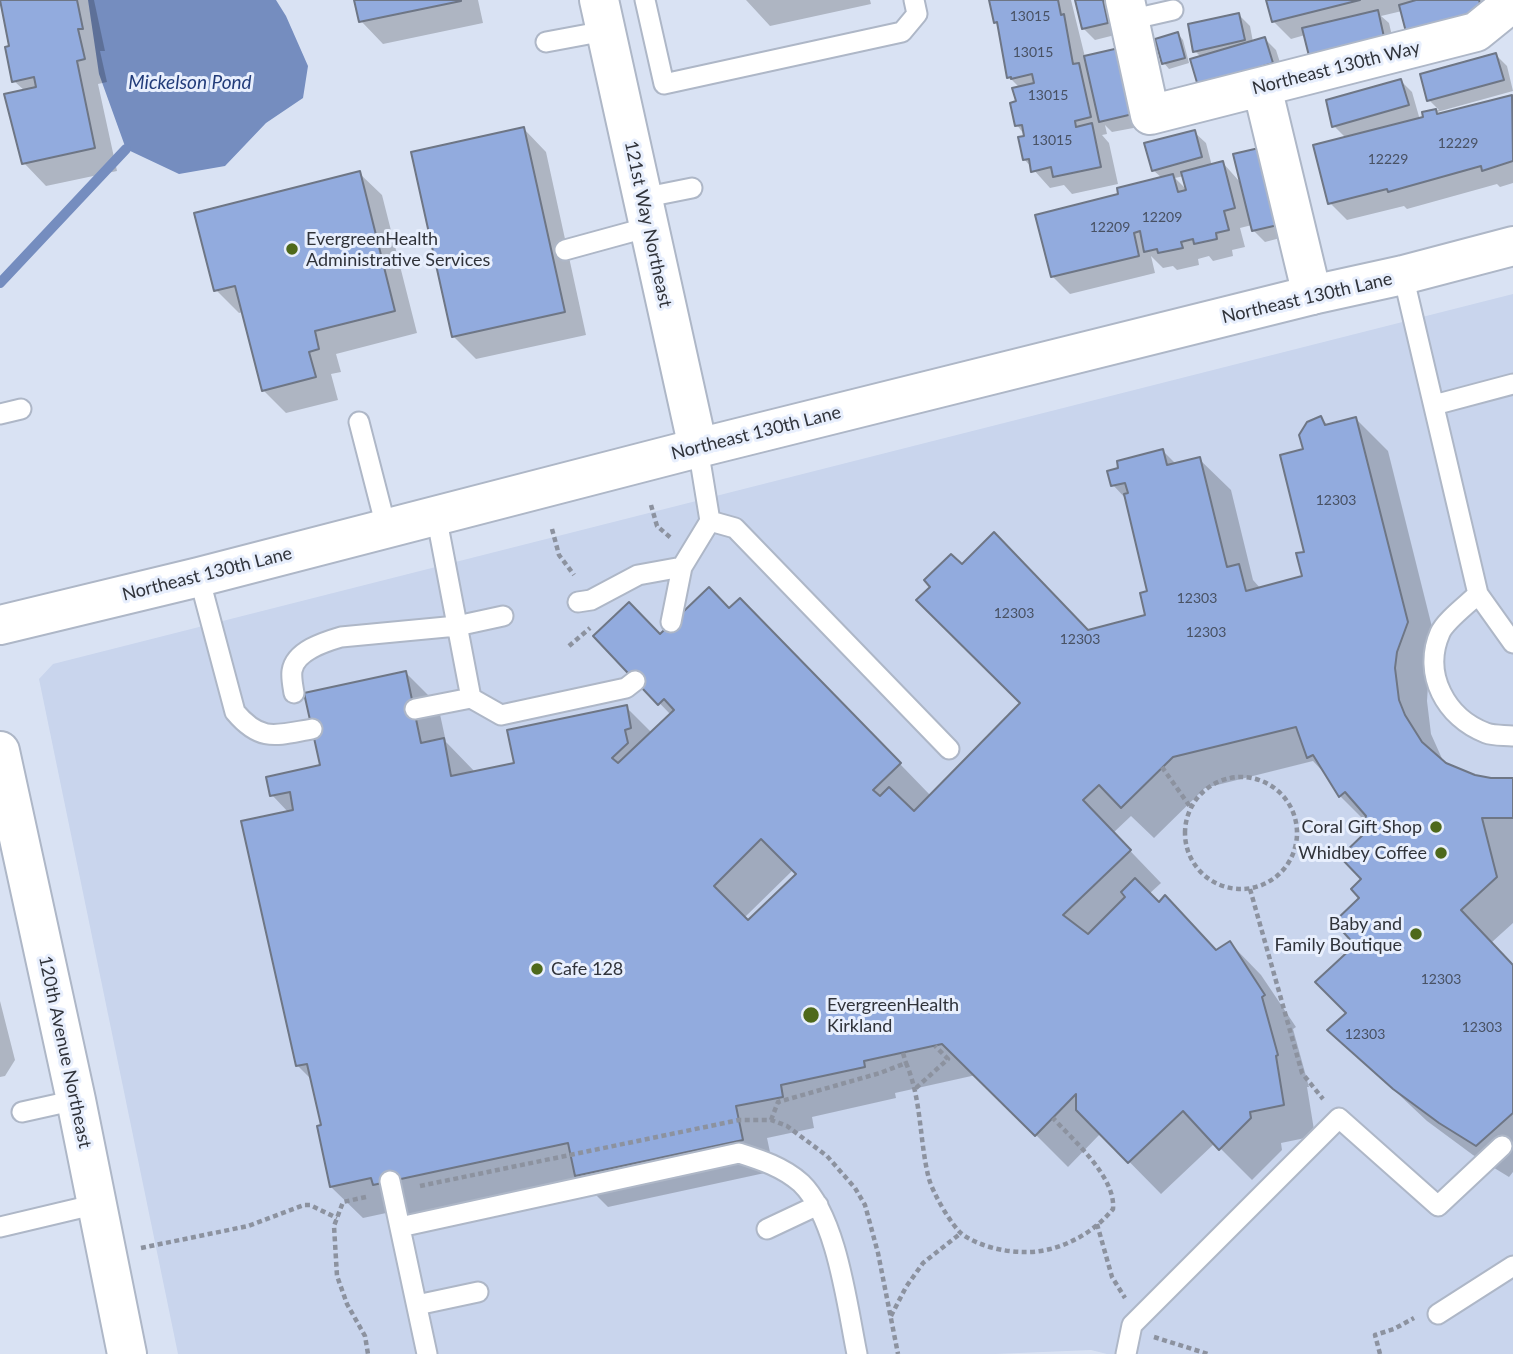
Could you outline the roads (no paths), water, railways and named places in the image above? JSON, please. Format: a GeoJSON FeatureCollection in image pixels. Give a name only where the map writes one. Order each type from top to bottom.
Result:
{"type":"FeatureCollection","features":[{"type":"Feature","properties":{"kind":"street","name":"Northeast 130th Way"},"geometry":{"type":"LineString","coordinates":[[1127,10],[1150,115],[1476,32],[1513,2]]}},
{"type":"Feature","properties":{"kind":"street","name":"121st Way Northeast"},"geometry":{"type":"LineString","coordinates":[[602,15],[698,448]]}},
{"type":"Feature","properties":{"kind":"street"},"geometry":{"type":"LineString","coordinates":[[1262,87],[1312,295]]}},
{"type":"Feature","properties":{"kind":"street","name":"Northeast 130th Lane"},"geometry":{"type":"LineString","coordinates":[[0,625],[1513,246]]}},
{"type":"Feature","properties":{"kind":"street","name":"120th Avenue Northeast"},"geometry":{"type":"LineString","coordinates":[[0,751],[76,1100],[127,1354]]}},
{"type":"Feature","properties":{"kind":"lane"},"geometry":{"type":"LineString","coordinates":[[645,0],[664,84],[902,32],[917,14],[914,0]]}},
{"type":"Feature","properties":{"kind":"lane"},"geometry":{"type":"LineString","coordinates":[[1127,10],[1173,10]]}},
{"type":"Feature","properties":{"kind":"lane"},"geometry":{"type":"LineString","coordinates":[[546,42],[602,15]]}},
{"type":"Feature","properties":{"kind":"lane"},"geometry":{"type":"LineString","coordinates":[[565,250],[692,188]]}},
{"type":"Feature","properties":{"kind":"lane"},"geometry":{"type":"LineString","coordinates":[[1403,275],[1478,594],[1513,643]]}},
{"type":"Feature","properties":{"kind":"lane"},"geometry":{"type":"LineString","coordinates":[[1434,405],[1513,384]]}},
{"type":"Feature","properties":{"kind":"lane"},"geometry":{"type":"LineString","coordinates":[[0,414],[21,409]]}},
{"type":"Feature","properties":{"kind":"lane"},"geometry":{"type":"LineString","coordinates":[[359,422],[386,527]]}},
{"type":"Feature","properties":{"kind":"lane"},"geometry":{"type":"LineString","coordinates":[[671,622],[682,567],[710,522],[698,448]]}},
{"type":"Feature","properties":{"kind":"lane"},"geometry":{"type":"LineString","coordinates":[[436,515],[471,698]]}},
{"type":"Feature","properties":{"kind":"lane"},"geometry":{"type":"LineString","coordinates":[[710,522],[735,528],[949,749]]}},
{"type":"Feature","properties":{"kind":"lane"},"geometry":{"type":"LineString","coordinates":[[578,602],[591,600],[638,575],[682,567]]}},
{"type":"Feature","properties":{"kind":"lane"},"geometry":{"type":"LineString","coordinates":[[199,577],[235,712],[259,734],[272,736],[312,729]]}},
{"type":"Feature","properties":{"kind":"lane"},"geometry":{"type":"LineString","coordinates":[[1478,594],[1441,630],[1434,654],[1435,678],[1444,701],[1464,722],[1489,734],[1513,736]]}},
{"type":"Feature","properties":{"kind":"lane"},"geometry":{"type":"LineString","coordinates":[[294,693],[292,670],[299,657],[326,642],[341,637],[457,626],[503,616]]}},
{"type":"Feature","properties":{"kind":"lane"},"geometry":{"type":"LineString","coordinates":[[415,709],[471,698],[501,715],[626,688],[635,681]]}},
{"type":"Feature","properties":{"kind":"lane"},"geometry":{"type":"LineString","coordinates":[[22,1112],[76,1100]]}},
{"type":"Feature","properties":{"kind":"lane"},"geometry":{"type":"LineString","coordinates":[[1126,1354],[1132,1325],[1339,1118],[1438,1206],[1502,1146]]}},
{"type":"Feature","properties":{"kind":"lane"},"geometry":{"type":"LineString","coordinates":[[400,1227],[739,1153],[772,1164],[801,1183],[818,1205],[833,1244],[857,1354]]}},
{"type":"Feature","properties":{"kind":"lane"},"geometry":{"type":"LineString","coordinates":[[390,1181],[427,1354]]}},
{"type":"Feature","properties":{"kind":"lane"},"geometry":{"type":"LineString","coordinates":[[0,1227],[97,1204]]}},
{"type":"Feature","properties":{"kind":"lane"},"geometry":{"type":"LineString","coordinates":[[767,1229],[818,1205]]}},
{"type":"Feature","properties":{"kind":"lane"},"geometry":{"type":"LineString","coordinates":[[1438,1314],[1513,1266]]}},
{"type":"Feature","properties":{"kind":"lane"},"geometry":{"type":"LineString","coordinates":[[417,1305],[478,1292]]}},
{"type":"Feature","properties":{"kind":"water","name":"Mickelson Pond"},"geometry":{"type":"Polygon","coordinates":[[[88,0],[276,0],[308,66],[303,98],[266,123],[225,166],[179,174],[126,149],[99,74],[88,0]]]}},
{"type":"Feature","properties":{"kind":"waterway"},"geometry":{"type":"LineString","coordinates":[[0,283],[126,149]]}},
{"type":"Feature","properties":{"kind":"place","name":"EvergreenHealth Administrative Services"},"geometry":{"type":"Point","coordinates":[292,249]}},
{"type":"Feature","properties":{"kind":"place","name":"Coral Gift Shop"},"geometry":{"type":"Point","coordinates":[1436,827]}},
{"type":"Feature","properties":{"kind":"place","name":"Whidbey Coffee"},"geometry":{"type":"Point","coordinates":[1441,853]}},
{"type":"Feature","properties":{"kind":"place","name":"Baby and Family Boutique"},"geometry":{"type":"Point","coordinates":[1416,934]}},
{"type":"Feature","properties":{"kind":"place","name":"Cafe 128"},"geometry":{"type":"Point","coordinates":[537,969]}},
{"type":"Feature","properties":{"kind":"place","name":"EvergreenHealth Kirkland"},"geometry":{"type":"Point","coordinates":[811,1015]}}]}
